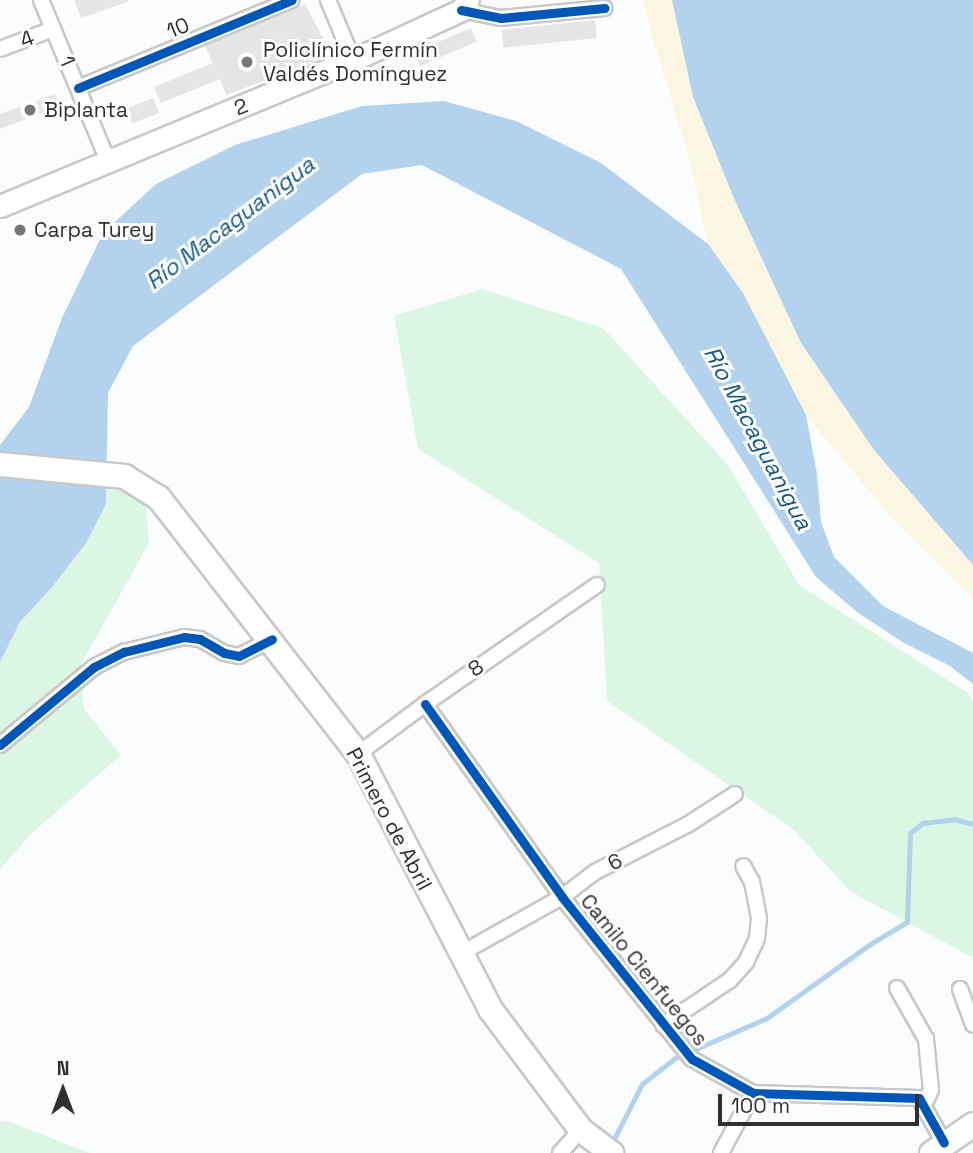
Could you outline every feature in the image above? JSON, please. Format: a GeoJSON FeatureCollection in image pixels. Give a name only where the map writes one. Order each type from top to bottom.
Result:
{"type":"FeatureCollection","features":[{"type":"Feature","properties":{"kind":"main road","name":"2"},"geometry":{"type":"LineString","coordinates":[[0,206],[353,60],[464,5]]}},
{"type":"Feature","properties":{"kind":"main road","name":"Primero de Abril"},"geometry":{"type":"LineString","coordinates":[[0,464],[124,476],[158,497],[272,639],[358,754],[490,1009],[581,1130],[604,1151]]}},
{"type":"Feature","properties":{"kind":"main road"},"geometry":{"type":"LineString","coordinates":[[938,1148],[973,1124]]}},
{"type":"Feature","properties":{"kind":"street","name":"1"},"geometry":{"type":"LineString","coordinates":[[41,0],[108,161]]}},
{"type":"Feature","properties":{"kind":"street","name":"10"},"geometry":{"type":"LineString","coordinates":[[78,88],[292,0]]}},
{"type":"Feature","properties":{"kind":"street"},"geometry":{"type":"LineString","coordinates":[[328,0],[353,60]]}},
{"type":"Feature","properties":{"kind":"street","name":"2"},"geometry":{"type":"LineString","coordinates":[[464,5],[501,18],[606,8]]}},
{"type":"Feature","properties":{"kind":"street","name":"4"},"geometry":{"type":"LineString","coordinates":[[0,49],[53,29]]}},
{"type":"Feature","properties":{"kind":"street","name":"8"},"geometry":{"type":"LineString","coordinates":[[358,754],[425,704],[597,585]]}},
{"type":"Feature","properties":{"kind":"street"},"geometry":{"type":"LineString","coordinates":[[0,746],[94,667],[124,652],[184,637],[200,639],[224,653],[239,656],[272,639]]}},
{"type":"Feature","properties":{"kind":"street","name":"Camilo Cienfuegos"},"geometry":{"type":"LineString","coordinates":[[425,704],[562,897],[692,1059],[752,1093],[919,1098],[923,1105]]}},
{"type":"Feature","properties":{"kind":"street","name":"6"},"geometry":{"type":"LineString","coordinates":[[460,954],[562,897],[595,872],[687,825],[735,794]]}},
{"type":"Feature","properties":{"kind":"street"},"geometry":{"type":"LineString","coordinates":[[663,1025],[730,981],[746,962],[757,938],[759,918],[752,882],[743,866]]}},
{"type":"Feature","properties":{"kind":"street"},"geometry":{"type":"LineString","coordinates":[[897,988],[926,1040],[931,1090],[923,1105],[938,1148]]}},
{"type":"Feature","properties":{"kind":"street"},"geometry":{"type":"LineString","coordinates":[[961,989],[973,1025]]}},
{"type":"Feature","properties":{"kind":"street"},"geometry":{"type":"LineString","coordinates":[[721,1153],[752,1093]]}},
{"type":"Feature","properties":{"kind":"street"},"geometry":{"type":"LineString","coordinates":[[559,1153],[581,1130]]}},
{"type":"Feature","properties":{"kind":"green space"},"geometry":{"type":"Polygon","coordinates":[[[482,289],[603,328],[728,465],[799,585],[968,693],[973,701],[973,958],[850,891],[794,830],[607,701],[599,563],[418,449],[394,316],[482,289]]]}},
{"type":"Feature","properties":{"kind":"green space"},"geometry":{"type":"Polygon","coordinates":[[[107,487],[145,498],[149,543],[80,666],[84,709],[121,755],[31,834],[0,869],[0,662],[20,622],[53,586],[106,504],[107,487]]]}},
{"type":"Feature","properties":{"kind":"green space"},"geometry":{"type":"Polygon","coordinates":[[[7,1121],[90,1153],[0,1153],[0,1122],[7,1121]]]}},
{"type":"Feature","properties":{"kind":"sand"},"geometry":{"type":"Polygon","coordinates":[[[642,0],[672,0],[693,97],[733,196],[874,450],[973,565],[973,599],[892,518],[806,415],[743,293],[708,244],[690,163],[642,0]]]}},
{"type":"Feature","properties":{"kind":"water"},"geometry":{"type":"Polygon","coordinates":[[[672,0],[973,0],[973,565],[874,450],[801,343],[733,196],[693,97],[672,0]]]}},
{"type":"Feature","properties":{"kind":"water","name":"Río Macaguanigua"},"geometry":{"type":"Polygon","coordinates":[[[444,101],[516,121],[601,163],[708,244],[743,293],[806,415],[817,474],[821,522],[834,557],[883,606],[973,653],[973,684],[950,666],[904,643],[857,612],[816,577],[621,269],[422,165],[362,174],[133,346],[108,393],[106,504],[86,543],[53,586],[20,622],[0,662],[0,445],[29,407],[62,318],[103,233],[156,184],[235,145],[362,106],[444,101]]]}},
{"type":"Feature","properties":{"kind":"building"},"geometry":{"type":"Polygon","coordinates":[[[74,0],[128,0],[128,2],[81,18],[74,0]]]}},
{"type":"Feature","properties":{"kind":"building"},"geometry":{"type":"Polygon","coordinates":[[[305,4],[332,55],[226,95],[220,79],[161,103],[154,87],[213,63],[205,46],[305,4]]]}},
{"type":"Feature","properties":{"kind":"building"},"geometry":{"type":"Polygon","coordinates":[[[595,20],[597,38],[503,48],[502,30],[595,20]]]}},
{"type":"Feature","properties":{"kind":"building"},"geometry":{"type":"Polygon","coordinates":[[[471,28],[477,42],[420,66],[414,52],[471,28]]]}},
{"type":"Feature","properties":{"kind":"building","name":"Biplanta"},"geometry":{"type":"Polygon","coordinates":[[[55,94],[60,106],[0,129],[0,114],[55,94]]]}},
{"type":"Feature","properties":{"kind":"building"},"geometry":{"type":"Polygon","coordinates":[[[153,98],[159,113],[132,124],[126,109],[153,98]]]}},
{"type":"Feature","properties":{"kind":"waterway"},"geometry":{"type":"LineString","coordinates":[[612,1143],[642,1084],[675,1058],[767,1018],[869,945],[907,922],[910,833],[923,823],[954,819],[973,824]]}},
{"type":"Feature","properties":{"kind":"cycle path"},"geometry":{"type":"LineString","coordinates":[[78,88],[292,0]]}},
{"type":"Feature","properties":{"kind":"cycle path"},"geometry":{"type":"LineString","coordinates":[[461,10],[501,18],[605,8]]}},
{"type":"Feature","properties":{"kind":"cycle path"},"geometry":{"type":"LineString","coordinates":[[0,745],[94,667],[124,652],[184,637],[200,639],[224,653],[239,656],[272,639]]}},
{"type":"Feature","properties":{"kind":"cycle path"},"geometry":{"type":"LineString","coordinates":[[425,704],[562,897],[692,1059],[753,1093],[919,1098],[944,1143]]}},
{"type":"Feature","properties":{"kind":"place","name":"Policlínico Fermín Valdés Domínguez"},"geometry":{"type":"Point","coordinates":[247,62]}},
{"type":"Feature","properties":{"kind":"place","name":"Biplanta"},"geometry":{"type":"Point","coordinates":[30,110]}},
{"type":"Feature","properties":{"kind":"place","name":"Carpa Turey"},"geometry":{"type":"Point","coordinates":[20,230]}}]}
